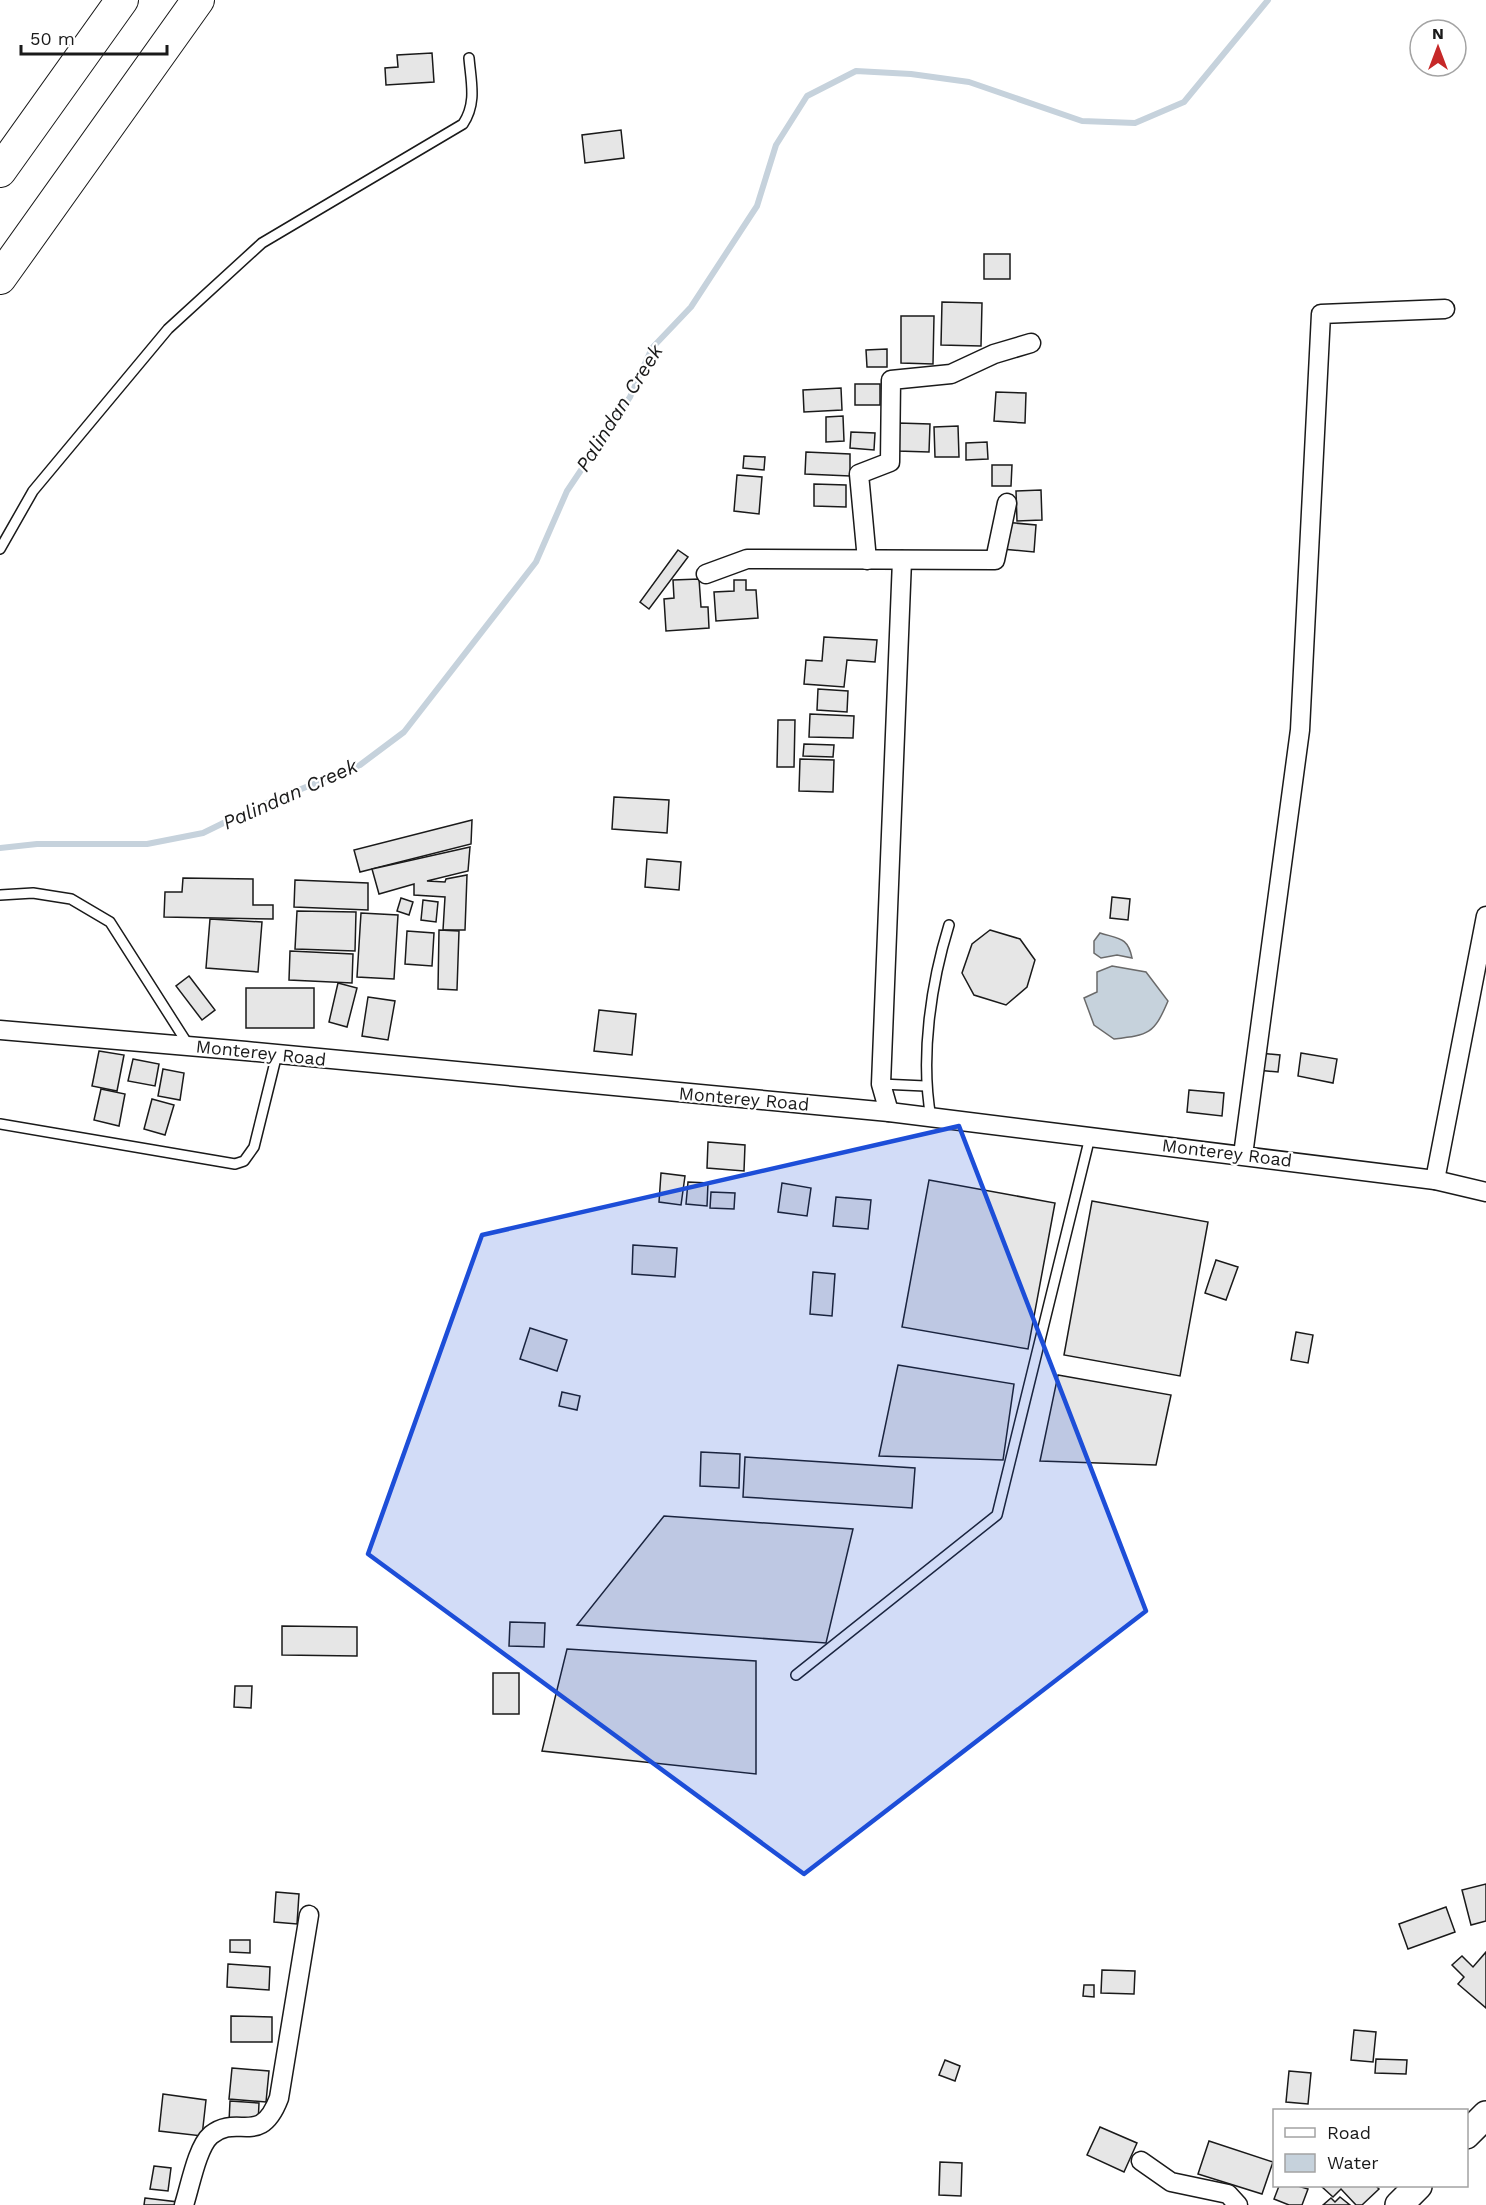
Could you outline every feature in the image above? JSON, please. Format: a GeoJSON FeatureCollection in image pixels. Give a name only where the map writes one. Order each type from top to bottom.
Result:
{"type":"FeatureCollection","features":[{"type":"Feature","properties":{"kind":"highway"},"geometry":{"type":"LineString","coordinates":[[0,171],[122,0]]}},
{"type":"Feature","properties":{"kind":"highway"},"geometry":{"type":"LineString","coordinates":[[0,278],[198,0]]}},
{"type":"Feature","properties":{"kind":"main road"},"geometry":{"type":"LineString","coordinates":[[1468,2134],[1486,2115]]}},
{"type":"Feature","properties":{"kind":"main road"},"geometry":{"type":"LineString","coordinates":[[1399,2205],[1417,2187]]}},
{"type":"Feature","properties":{"kind":"street"},"geometry":{"type":"LineString","coordinates":[[1243,1155],[1299,730],[1322,314],[1444,309]]}},
{"type":"Feature","properties":{"kind":"street"},"geometry":{"type":"LineString","coordinates":[[867,560],[859,474],[890,462],[891,380],[951,374],[994,354],[1031,343]]}},
{"type":"Feature","properties":{"kind":"street"},"geometry":{"type":"LineString","coordinates":[[706,574],[747,559],[995,560],[1007,503]]}},
{"type":"Feature","properties":{"kind":"street"},"geometry":{"type":"LineString","coordinates":[[889,1112],[881,1084],[902,560]]}},
{"type":"Feature","properties":{"kind":"street"},"geometry":{"type":"LineString","coordinates":[[1435,1180],[1486,916]]}},
{"type":"Feature","properties":{"kind":"street","name":"Monterey Road"},"geometry":{"type":"LineString","coordinates":[[0,1030],[889,1112],[1435,1180],[1486,1192]]}},
{"type":"Feature","properties":{"kind":"street"},"geometry":{"type":"LineString","coordinates":[[184,2205],[203,2145],[210,2136],[219,2130],[260,2125],[272,2117],[279,2098],[309,1915]]}},
{"type":"Feature","properties":{"kind":"street"},"geometry":{"type":"LineString","coordinates":[[1141,2161],[1171,2182],[1228,2194],[1238,2205]]}},
{"type":"Feature","properties":{"kind":"lane"},"geometry":{"type":"LineString","coordinates":[[0,549],[33,491],[168,329],[262,243],[463,124],[470,112],[473,100],[469,58]]}},
{"type":"Feature","properties":{"kind":"lane"},"geometry":{"type":"LineString","coordinates":[[0,895],[33,893],[71,899],[110,922],[189,1046]]}},
{"type":"Feature","properties":{"kind":"lane"},"geometry":{"type":"LineString","coordinates":[[931,1118],[925,1086],[935,968],[949,924]]}},
{"type":"Feature","properties":{"kind":"lane"},"geometry":{"type":"LineString","coordinates":[[0,1124],[235,1164],[244,1161],[254,1148],[277,1054]]}},
{"type":"Feature","properties":{"kind":"lane"},"geometry":{"type":"LineString","coordinates":[[881,1084],[925,1086]]}},
{"type":"Feature","properties":{"kind":"lane"},"geometry":{"type":"LineString","coordinates":[[796,1675],[997,1515],[1090,1137]]}},
{"type":"Feature","properties":{"kind":"highlighted area"},"geometry":{"type":"Polygon","coordinates":[[[959,1126],[1146,1611],[804,1874],[368,1554],[482,1235],[959,1126]]]}},
{"type":"Feature","properties":{"kind":"water"},"geometry":{"type":"Polygon","coordinates":[[[1100,933],[1125,942],[1132,958],[1117,955],[1101,958],[1094,953],[1094,941],[1100,933]]]}},
{"type":"Feature","properties":{"kind":"water"},"geometry":{"type":"Polygon","coordinates":[[[1112,966],[1146,972],[1168,1001],[1159,1020],[1149,1031],[1114,1039],[1094,1025],[1084,998],[1097,992],[1097,972],[1112,966]]]}},
{"type":"Feature","properties":{"kind":"building"},"geometry":{"type":"Polygon","coordinates":[[[432,53],[434,82],[386,85],[385,68],[398,67],[397,55],[432,53]]]}},
{"type":"Feature","properties":{"kind":"building"},"geometry":{"type":"Polygon","coordinates":[[[621,130],[624,158],[585,163],[582,135],[621,130]]]}},
{"type":"Feature","properties":{"kind":"building"},"geometry":{"type":"Polygon","coordinates":[[[984,254],[1010,254],[1010,279],[984,279],[984,254]]]}},
{"type":"Feature","properties":{"kind":"building"},"geometry":{"type":"Polygon","coordinates":[[[942,302],[982,303],[981,346],[941,345],[942,302]]]}},
{"type":"Feature","properties":{"kind":"building"},"geometry":{"type":"Polygon","coordinates":[[[901,316],[934,316],[933,364],[901,363],[901,316]]]}},
{"type":"Feature","properties":{"kind":"building"},"geometry":{"type":"Polygon","coordinates":[[[887,349],[887,367],[867,367],[866,350],[887,349]]]}},
{"type":"Feature","properties":{"kind":"building"},"geometry":{"type":"Polygon","coordinates":[[[855,384],[880,384],[880,405],[855,405],[855,384]]]}},
{"type":"Feature","properties":{"kind":"building"},"geometry":{"type":"Polygon","coordinates":[[[841,388],[842,410],[804,412],[803,390],[841,388]]]}},
{"type":"Feature","properties":{"kind":"building"},"geometry":{"type":"Polygon","coordinates":[[[996,392],[1026,393],[1025,423],[994,421],[996,392]]]}},
{"type":"Feature","properties":{"kind":"building"},"geometry":{"type":"Polygon","coordinates":[[[843,416],[844,441],[826,442],[826,417],[843,416]]]}},
{"type":"Feature","properties":{"kind":"building"},"geometry":{"type":"Polygon","coordinates":[[[898,423],[930,424],[929,452],[897,451],[898,423]]]}},
{"type":"Feature","properties":{"kind":"building"},"geometry":{"type":"Polygon","coordinates":[[[958,426],[959,457],[935,457],[934,427],[958,426]]]}},
{"type":"Feature","properties":{"kind":"building"},"geometry":{"type":"Polygon","coordinates":[[[851,432],[875,433],[874,450],[850,448],[851,432]]]}},
{"type":"Feature","properties":{"kind":"building"},"geometry":{"type":"Polygon","coordinates":[[[987,442],[988,459],[966,460],[966,443],[987,442]]]}},
{"type":"Feature","properties":{"kind":"building"},"geometry":{"type":"Polygon","coordinates":[[[806,452],[850,454],[850,476],[805,474],[806,452]]]}},
{"type":"Feature","properties":{"kind":"building"},"geometry":{"type":"Polygon","coordinates":[[[744,456],[765,457],[764,470],[743,468],[744,456]]]}},
{"type":"Feature","properties":{"kind":"building"},"geometry":{"type":"Polygon","coordinates":[[[992,465],[1012,465],[1011,486],[992,486],[992,465]]]}},
{"type":"Feature","properties":{"kind":"building"},"geometry":{"type":"Polygon","coordinates":[[[737,475],[762,477],[759,514],[734,511],[737,475]]]}},
{"type":"Feature","properties":{"kind":"building"},"geometry":{"type":"Polygon","coordinates":[[[814,484],[846,485],[846,507],[814,506],[814,484]]]}},
{"type":"Feature","properties":{"kind":"building"},"geometry":{"type":"Polygon","coordinates":[[[1041,490],[1042,520],[1017,521],[1016,491],[1041,490]]]}},
{"type":"Feature","properties":{"kind":"building"},"geometry":{"type":"Polygon","coordinates":[[[1004,522],[1036,525],[1034,552],[1002,549],[1004,522]]]}},
{"type":"Feature","properties":{"kind":"building"},"geometry":{"type":"Polygon","coordinates":[[[678,550],[688,557],[649,609],[640,602],[678,550]]]}},
{"type":"Feature","properties":{"kind":"building"},"geometry":{"type":"Polygon","coordinates":[[[699,579],[701,607],[708,607],[709,628],[666,631],[664,599],[674,598],[673,580],[699,579]]]}},
{"type":"Feature","properties":{"kind":"building"},"geometry":{"type":"Polygon","coordinates":[[[734,580],[746,580],[746,590],[756,590],[758,618],[716,621],[714,592],[734,591],[734,580]]]}},
{"type":"Feature","properties":{"kind":"building"},"geometry":{"type":"Polygon","coordinates":[[[824,637],[877,640],[875,662],[847,660],[844,687],[804,684],[806,660],[822,661],[824,637]]]}},
{"type":"Feature","properties":{"kind":"building"},"geometry":{"type":"Polygon","coordinates":[[[818,689],[848,691],[847,712],[817,710],[818,689]]]}},
{"type":"Feature","properties":{"kind":"building"},"geometry":{"type":"Polygon","coordinates":[[[810,714],[854,716],[853,738],[809,737],[810,714]]]}},
{"type":"Feature","properties":{"kind":"building"},"geometry":{"type":"Polygon","coordinates":[[[778,720],[795,720],[794,767],[777,767],[778,720]]]}},
{"type":"Feature","properties":{"kind":"building"},"geometry":{"type":"Polygon","coordinates":[[[804,744],[834,745],[833,757],[803,756],[804,744]]]}},
{"type":"Feature","properties":{"kind":"building"},"geometry":{"type":"Polygon","coordinates":[[[800,759],[834,760],[833,792],[799,791],[800,759]]]}},
{"type":"Feature","properties":{"kind":"building"},"geometry":{"type":"Polygon","coordinates":[[[614,797],[669,800],[667,833],[612,829],[614,797]]]}},
{"type":"Feature","properties":{"kind":"building"},"geometry":{"type":"Polygon","coordinates":[[[472,820],[471,844],[360,872],[354,850],[472,820]]]}},
{"type":"Feature","properties":{"kind":"building"},"geometry":{"type":"Polygon","coordinates":[[[470,847],[468,871],[427,881],[445,882],[446,879],[467,875],[465,930],[443,930],[445,897],[414,895],[414,884],[379,894],[372,869],[470,847]]]}},
{"type":"Feature","properties":{"kind":"building"},"geometry":{"type":"Polygon","coordinates":[[[647,859],[681,862],[679,890],[645,887],[647,859]]]}},
{"type":"Feature","properties":{"kind":"building"},"geometry":{"type":"Polygon","coordinates":[[[183,878],[253,879],[253,905],[273,905],[273,919],[164,917],[165,892],[182,892],[183,878]]]}},
{"type":"Feature","properties":{"kind":"building"},"geometry":{"type":"Polygon","coordinates":[[[295,880],[368,883],[368,910],[294,907],[295,880]]]}},
{"type":"Feature","properties":{"kind":"building"},"geometry":{"type":"Polygon","coordinates":[[[1112,897],[1130,899],[1128,920],[1110,918],[1112,897]]]}},
{"type":"Feature","properties":{"kind":"building"},"geometry":{"type":"Polygon","coordinates":[[[401,898],[413,902],[409,915],[397,911],[401,898]]]}},
{"type":"Feature","properties":{"kind":"building"},"geometry":{"type":"Polygon","coordinates":[[[423,900],[438,902],[436,922],[421,920],[423,900]]]}},
{"type":"Feature","properties":{"kind":"building"},"geometry":{"type":"Polygon","coordinates":[[[297,911],[356,912],[355,951],[295,949],[297,911]]]}},
{"type":"Feature","properties":{"kind":"building"},"geometry":{"type":"Polygon","coordinates":[[[361,913],[398,915],[394,979],[357,977],[361,913]]]}},
{"type":"Feature","properties":{"kind":"building"},"geometry":{"type":"Polygon","coordinates":[[[210,919],[262,922],[258,972],[206,968],[210,919]]]}},
{"type":"Feature","properties":{"kind":"building"},"geometry":{"type":"Polygon","coordinates":[[[439,930],[459,931],[457,990],[438,989],[439,930]]]}},
{"type":"Feature","properties":{"kind":"building"},"geometry":{"type":"Polygon","coordinates":[[[990,930],[1020,939],[1035,960],[1027,987],[1006,1005],[974,995],[962,973],[972,944],[990,930]]]}},
{"type":"Feature","properties":{"kind":"building"},"geometry":{"type":"Polygon","coordinates":[[[407,931],[434,933],[432,966],[405,964],[407,931]]]}},
{"type":"Feature","properties":{"kind":"building"},"geometry":{"type":"Polygon","coordinates":[[[290,951],[353,954],[352,983],[289,980],[290,951]]]}},
{"type":"Feature","properties":{"kind":"building"},"geometry":{"type":"Polygon","coordinates":[[[189,976],[215,1010],[202,1020],[176,986],[189,976]]]}},
{"type":"Feature","properties":{"kind":"building"},"geometry":{"type":"Polygon","coordinates":[[[338,983],[357,988],[347,1027],[329,1022],[338,983]]]}},
{"type":"Feature","properties":{"kind":"building"},"geometry":{"type":"Polygon","coordinates":[[[246,988],[314,988],[314,1028],[246,1028],[246,988]]]}},
{"type":"Feature","properties":{"kind":"building"},"geometry":{"type":"Polygon","coordinates":[[[368,997],[395,1001],[388,1040],[362,1036],[368,997]]]}},
{"type":"Feature","properties":{"kind":"building"},"geometry":{"type":"Polygon","coordinates":[[[599,1010],[636,1014],[632,1055],[594,1051],[599,1010]]]}},
{"type":"Feature","properties":{"kind":"building"},"geometry":{"type":"Polygon","coordinates":[[[99,1051],[124,1055],[117,1091],[92,1086],[99,1051]]]}},
{"type":"Feature","properties":{"kind":"building"},"geometry":{"type":"Polygon","coordinates":[[[1259,1053],[1280,1055],[1278,1072],[1257,1070],[1259,1053]]]}},
{"type":"Feature","properties":{"kind":"building"},"geometry":{"type":"Polygon","coordinates":[[[1301,1053],[1337,1059],[1333,1083],[1298,1076],[1301,1053]]]}},
{"type":"Feature","properties":{"kind":"building"},"geometry":{"type":"Polygon","coordinates":[[[133,1059],[159,1064],[155,1086],[128,1081],[133,1059]]]}},
{"type":"Feature","properties":{"kind":"building"},"geometry":{"type":"Polygon","coordinates":[[[163,1069],[184,1073],[180,1100],[158,1096],[163,1069]]]}},
{"type":"Feature","properties":{"kind":"building"},"geometry":{"type":"Polygon","coordinates":[[[101,1089],[125,1094],[119,1126],[94,1120],[101,1089]]]}},
{"type":"Feature","properties":{"kind":"building"},"geometry":{"type":"Polygon","coordinates":[[[1189,1090],[1224,1093],[1222,1116],[1187,1112],[1189,1090]]]}},
{"type":"Feature","properties":{"kind":"building"},"geometry":{"type":"Polygon","coordinates":[[[152,1099],[174,1105],[165,1135],[144,1129],[152,1099]]]}},
{"type":"Feature","properties":{"kind":"building"},"geometry":{"type":"Polygon","coordinates":[[[708,1142],[745,1145],[744,1171],[707,1168],[708,1142]]]}},
{"type":"Feature","properties":{"kind":"building"},"geometry":{"type":"Polygon","coordinates":[[[661,1173],[685,1176],[681,1205],[659,1202],[661,1173]]]}},
{"type":"Feature","properties":{"kind":"building"},"geometry":{"type":"Polygon","coordinates":[[[929,1180],[1055,1203],[1028,1349],[902,1327],[929,1180]]]}},
{"type":"Feature","properties":{"kind":"building"},"geometry":{"type":"Polygon","coordinates":[[[688,1182],[708,1183],[707,1206],[686,1204],[688,1182]]]}},
{"type":"Feature","properties":{"kind":"building"},"geometry":{"type":"Polygon","coordinates":[[[782,1183],[811,1188],[807,1216],[778,1212],[782,1183]]]}},
{"type":"Feature","properties":{"kind":"building"},"geometry":{"type":"Polygon","coordinates":[[[711,1192],[735,1193],[734,1209],[710,1208],[711,1192]]]}},
{"type":"Feature","properties":{"kind":"building"},"geometry":{"type":"Polygon","coordinates":[[[836,1197],[871,1200],[868,1229],[833,1226],[836,1197]]]}},
{"type":"Feature","properties":{"kind":"building"},"geometry":{"type":"Polygon","coordinates":[[[1092,1201],[1208,1222],[1180,1376],[1064,1355],[1092,1201]]]}},
{"type":"Feature","properties":{"kind":"building"},"geometry":{"type":"Polygon","coordinates":[[[633,1245],[677,1248],[675,1277],[632,1274],[633,1245]]]}},
{"type":"Feature","properties":{"kind":"building"},"geometry":{"type":"Polygon","coordinates":[[[1216,1260],[1238,1267],[1226,1300],[1205,1293],[1216,1260]]]}},
{"type":"Feature","properties":{"kind":"building"},"geometry":{"type":"Polygon","coordinates":[[[813,1272],[835,1274],[832,1316],[810,1314],[813,1272]]]}},
{"type":"Feature","properties":{"kind":"building"},"geometry":{"type":"Polygon","coordinates":[[[530,1328],[567,1340],[557,1371],[520,1359],[530,1328]]]}},
{"type":"Feature","properties":{"kind":"building"},"geometry":{"type":"Polygon","coordinates":[[[1296,1332],[1313,1335],[1308,1363],[1291,1360],[1296,1332]]]}},
{"type":"Feature","properties":{"kind":"building"},"geometry":{"type":"Polygon","coordinates":[[[898,1365],[1014,1384],[1003,1460],[879,1456],[898,1365]]]}},
{"type":"Feature","properties":{"kind":"building"},"geometry":{"type":"Polygon","coordinates":[[[1058,1375],[1171,1395],[1156,1465],[1040,1461],[1058,1375]]]}},
{"type":"Feature","properties":{"kind":"building"},"geometry":{"type":"Polygon","coordinates":[[[562,1392],[580,1396],[577,1410],[559,1406],[562,1392]]]}},
{"type":"Feature","properties":{"kind":"building"},"geometry":{"type":"Polygon","coordinates":[[[701,1452],[740,1454],[739,1488],[700,1486],[701,1452]]]}},
{"type":"Feature","properties":{"kind":"building"},"geometry":{"type":"Polygon","coordinates":[[[745,1457],[915,1468],[912,1508],[743,1497],[745,1457]]]}},
{"type":"Feature","properties":{"kind":"building"},"geometry":{"type":"Polygon","coordinates":[[[664,1516],[853,1529],[826,1643],[577,1625],[664,1516]]]}},
{"type":"Feature","properties":{"kind":"building"},"geometry":{"type":"Polygon","coordinates":[[[510,1622],[545,1623],[544,1647],[509,1646],[510,1622]]]}},
{"type":"Feature","properties":{"kind":"building"},"geometry":{"type":"Polygon","coordinates":[[[282,1626],[357,1627],[357,1656],[282,1655],[282,1626]]]}},
{"type":"Feature","properties":{"kind":"building"},"geometry":{"type":"Polygon","coordinates":[[[567,1649],[756,1661],[756,1774],[542,1751],[567,1649]]]}},
{"type":"Feature","properties":{"kind":"building"},"geometry":{"type":"Polygon","coordinates":[[[493,1673],[519,1673],[519,1714],[493,1714],[493,1673]]]}},
{"type":"Feature","properties":{"kind":"building"},"geometry":{"type":"Polygon","coordinates":[[[235,1686],[252,1686],[251,1708],[234,1707],[235,1686]]]}},
{"type":"Feature","properties":{"kind":"building"},"geometry":{"type":"Polygon","coordinates":[[[1486,1884],[1486,1921],[1471,1925],[1462,1890],[1486,1884]]]}},
{"type":"Feature","properties":{"kind":"building"},"geometry":{"type":"Polygon","coordinates":[[[276,1892],[299,1894],[297,1924],[274,1922],[276,1892]]]}},
{"type":"Feature","properties":{"kind":"building"},"geometry":{"type":"Polygon","coordinates":[[[1446,1907],[1455,1932],[1408,1949],[1399,1924],[1446,1907]]]}},
{"type":"Feature","properties":{"kind":"building"},"geometry":{"type":"Polygon","coordinates":[[[230,1940],[250,1940],[250,1953],[230,1952],[230,1940]]]}},
{"type":"Feature","properties":{"kind":"building"},"geometry":{"type":"Polygon","coordinates":[[[1486,1952],[1486,2008],[1458,1984],[1464,1977],[1452,1965],[1462,1956],[1473,1967],[1486,1952]]]}},
{"type":"Feature","properties":{"kind":"building"},"geometry":{"type":"Polygon","coordinates":[[[228,1964],[270,1967],[269,1990],[227,1987],[228,1964]]]}},
{"type":"Feature","properties":{"kind":"building"},"geometry":{"type":"Polygon","coordinates":[[[1102,1970],[1135,1971],[1134,1994],[1101,1993],[1102,1970]]]}},
{"type":"Feature","properties":{"kind":"building"},"geometry":{"type":"Polygon","coordinates":[[[1084,1985],[1094,1985],[1094,1997],[1083,1996],[1084,1985]]]}},
{"type":"Feature","properties":{"kind":"building"},"geometry":{"type":"Polygon","coordinates":[[[231,2016],[272,2017],[272,2042],[231,2042],[231,2016]]]}},
{"type":"Feature","properties":{"kind":"building"},"geometry":{"type":"Polygon","coordinates":[[[1354,2030],[1376,2032],[1373,2062],[1351,2060],[1354,2030]]]}},
{"type":"Feature","properties":{"kind":"building"},"geometry":{"type":"Polygon","coordinates":[[[1376,2059],[1407,2060],[1406,2074],[1375,2073],[1376,2059]]]}},
{"type":"Feature","properties":{"kind":"building"},"geometry":{"type":"Polygon","coordinates":[[[945,2060],[960,2066],[955,2081],[939,2075],[945,2060]]]}},
{"type":"Feature","properties":{"kind":"building"},"geometry":{"type":"Polygon","coordinates":[[[232,2068],[269,2071],[266,2102],[229,2099],[232,2068]]]}},
{"type":"Feature","properties":{"kind":"building"},"geometry":{"type":"Polygon","coordinates":[[[1289,2071],[1311,2073],[1308,2104],[1286,2102],[1289,2071]]]}},
{"type":"Feature","properties":{"kind":"building"},"geometry":{"type":"Polygon","coordinates":[[[163,2094],[206,2100],[202,2136],[159,2131],[163,2094]]]}},
{"type":"Feature","properties":{"kind":"building"},"geometry":{"type":"Polygon","coordinates":[[[230,2101],[259,2103],[258,2124],[229,2122],[230,2101]]]}},
{"type":"Feature","properties":{"kind":"building"},"geometry":{"type":"Polygon","coordinates":[[[1100,2127],[1137,2143],[1124,2172],[1087,2155],[1100,2127]]]}},
{"type":"Feature","properties":{"kind":"building"},"geometry":{"type":"Polygon","coordinates":[[[1209,2141],[1273,2162],[1262,2194],[1198,2174],[1209,2141]]]}},
{"type":"Feature","properties":{"kind":"building"},"geometry":{"type":"Polygon","coordinates":[[[940,2162],[962,2163],[961,2196],[939,2195],[940,2162]]]}},
{"type":"Feature","properties":{"kind":"building"},"geometry":{"type":"Polygon","coordinates":[[[154,2166],[171,2168],[168,2191],[150,2189],[154,2166]]]}},
{"type":"Feature","properties":{"kind":"building"},"geometry":{"type":"Polygon","coordinates":[[[1279,2187],[1308,2189],[1302,2205],[1289,2205],[1274,2199],[1279,2187]]]}},
{"type":"Feature","properties":{"kind":"building"},"geometry":{"type":"Polygon","coordinates":[[[1322,2187],[1377,2187],[1379,2189],[1362,2205],[1356,2205],[1341,2189],[1333,2197],[1322,2187]]]}},
{"type":"Feature","properties":{"kind":"building"},"geometry":{"type":"Polygon","coordinates":[[[1340,2197],[1350,2205],[1323,2205],[1331,2198],[1335,2202],[1340,2197]]]}},
{"type":"Feature","properties":{"kind":"building"},"geometry":{"type":"Polygon","coordinates":[[[145,2198],[178,2202],[177,2205],[144,2205],[145,2198]]]}},
{"type":"Feature","properties":{"kind":"waterway","name":"Palindan Creek"},"geometry":{"type":"LineString","coordinates":[[0,848],[37,844],[147,844],[203,833],[252,809],[360,765],[404,732],[536,562],[567,491],[630,397],[652,348],[691,307],[757,206],[776,145],[807,96],[856,71],[911,74],[969,82],[1082,121],[1135,123],[1184,102],[1268,0]]}}]}
